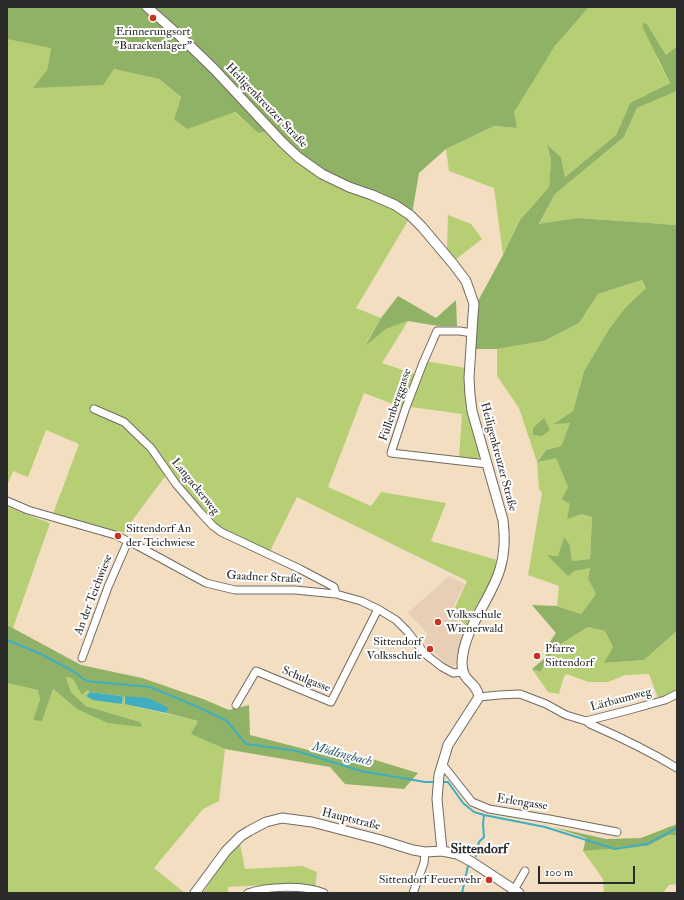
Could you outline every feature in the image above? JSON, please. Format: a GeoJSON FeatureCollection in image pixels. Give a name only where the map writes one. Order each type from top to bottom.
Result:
{"type":"FeatureCollection","features":[{"type":"Feature","properties":{"kind":"main road","name":"Heiligenkreuzer Straße"},"geometry":{"type":"LineString","coordinates":[[147,7],[214,69],[282,143],[298,157],[322,174],[349,187],[395,205],[410,215],[422,226],[466,280],[474,304],[469,378],[472,411],[503,520],[505,533],[504,550],[500,569],[467,639],[462,662],[463,672]]}},
{"type":"Feature","properties":{"kind":"main road"},"geometry":{"type":"LineString","coordinates":[[442,851],[437,799],[439,775],[448,745],[479,697],[476,687],[466,678],[463,672]]}},
{"type":"Feature","properties":{"kind":"main road","name":"Hauptstraße"},"geometry":{"type":"LineString","coordinates":[[194,893],[226,851],[241,836],[266,822],[282,818],[312,822],[413,850],[425,852],[442,851],[457,854],[517,891]]}},
{"type":"Feature","properties":{"kind":"street","name":"Füllenberggasse"},"geometry":{"type":"LineString","coordinates":[[472,333],[460,331],[437,331],[405,410],[391,453],[487,464]]}},
{"type":"Feature","properties":{"kind":"street","name":"Langackerweg"},"geometry":{"type":"LineString","coordinates":[[94,409],[124,422],[151,448],[176,484],[213,526],[221,532],[300,568],[334,587],[336,594]]}},
{"type":"Feature","properties":{"kind":"street","name":"Gaadner Straße"},"geometry":{"type":"LineString","coordinates":[[7,501],[28,510],[115,535],[206,583],[235,590],[295,590],[336,594],[361,601],[396,620],[407,631],[425,654],[442,667],[453,673],[463,672]]}},
{"type":"Feature","properties":{"kind":"street","name":"An der Teichwiese"},"geometry":{"type":"LineString","coordinates":[[82,658],[110,581],[128,541]]}},
{"type":"Feature","properties":{"kind":"street","name":"Schulgasse"},"geometry":{"type":"LineString","coordinates":[[236,705],[256,671],[331,702],[378,609]]}},
{"type":"Feature","properties":{"kind":"street","name":"Lärbaumweg"},"geometry":{"type":"LineString","coordinates":[[479,697],[520,694],[546,704],[566,715],[586,721],[665,700],[677,694]]}},
{"type":"Feature","properties":{"kind":"street"},"geometry":{"type":"LineString","coordinates":[[586,721],[627,740],[677,768]]}},
{"type":"Feature","properties":{"kind":"street","name":"Erlengasse"},"geometry":{"type":"LineString","coordinates":[[442,764],[472,802],[489,809],[617,832]]}},
{"type":"Feature","properties":{"kind":"street"},"geometry":{"type":"LineString","coordinates":[[413,893],[424,863],[425,852]]}},
{"type":"Feature","properties":{"kind":"street"},"geometry":{"type":"LineString","coordinates":[[517,891],[525,871]]}},
{"type":"Feature","properties":{"kind":"street"},"geometry":{"type":"LineString","coordinates":[[248,893],[255,890],[269,888],[298,888],[317,890],[324,893]]}},
{"type":"Feature","properties":{"kind":"shaded area","name":"Volksschule Wienerwald"},"geometry":{"type":"Polygon","coordinates":[[[449,576],[465,584],[450,613],[466,630],[457,663],[453,667],[444,662],[422,640],[428,634],[408,613],[449,576]]]}},
{"type":"Feature","properties":{"kind":"green space"},"geometry":{"type":"Polygon","coordinates":[[[7,7],[589,7],[555,46],[514,112],[517,128],[494,126],[446,149],[419,173],[412,214],[398,201],[353,184],[314,165],[276,130],[258,133],[235,112],[187,129],[174,119],[181,97],[159,79],[114,69],[103,85],[33,88],[47,70],[51,48],[7,39],[7,7]]]}},
{"type":"Feature","properties":{"kind":"green space"},"geometry":{"type":"Polygon","coordinates":[[[589,7],[677,7],[677,46],[666,55],[647,24],[658,60],[670,83],[630,103],[616,135],[565,177],[561,157],[547,146],[551,160],[549,187],[520,220],[503,255],[494,188],[449,171],[446,149],[494,126],[517,128],[513,112],[555,46],[589,7]]]}},
{"type":"Feature","properties":{"kind":"green space"},"geometry":{"type":"Polygon","coordinates":[[[644,23],[647,24],[666,55],[677,46],[677,91],[637,108],[624,137],[555,194],[539,224],[578,218],[677,225],[677,631],[644,660],[604,663],[613,647],[605,631],[588,627],[556,647],[540,672],[532,669],[546,657],[547,646],[556,633],[532,605],[557,606],[581,614],[596,594],[588,579],[590,568],[574,571],[568,576],[547,555],[558,556],[564,537],[570,545],[572,561],[590,559],[592,517],[581,514],[567,519],[570,504],[562,499],[568,487],[556,458],[537,462],[546,450],[561,446],[570,423],[553,424],[573,411],[584,371],[609,329],[625,308],[646,288],[642,280],[598,294],[579,323],[544,341],[497,349],[475,349],[478,301],[520,220],[549,187],[551,160],[547,145],[561,157],[565,177],[616,135],[630,103],[670,83],[642,26],[644,23]]]}},
{"type":"Feature","properties":{"kind":"green space"},"geometry":{"type":"Polygon","coordinates":[[[7,39],[51,47],[47,70],[34,88],[114,69],[159,79],[181,97],[174,119],[187,128],[234,112],[258,133],[276,130],[353,184],[398,201],[412,214],[356,308],[381,318],[365,345],[386,329],[408,321],[382,363],[420,376],[426,361],[465,368],[480,456],[476,460],[459,457],[462,414],[411,407],[403,408],[364,393],[328,487],[371,506],[381,492],[446,503],[431,541],[497,560],[494,575],[466,626],[453,612],[467,581],[297,497],[270,551],[229,535],[215,525],[169,471],[123,533],[53,514],[79,444],[46,430],[28,477],[13,471],[7,486],[7,39]]]}},
{"type":"Feature","properties":{"kind":"green space"},"geometry":{"type":"Polygon","coordinates":[[[677,91],[677,225],[578,218],[539,225],[555,194],[624,137],[637,108],[677,91]]]}},
{"type":"Feature","properties":{"kind":"green space"},"geometry":{"type":"Polygon","coordinates":[[[448,215],[471,224],[482,239],[455,260],[447,250],[448,215]]]}},
{"type":"Feature","properties":{"kind":"green space"},"geometry":{"type":"Polygon","coordinates":[[[642,280],[646,288],[625,308],[609,329],[584,371],[573,411],[554,423],[570,423],[561,446],[546,450],[537,461],[556,457],[568,487],[570,504],[581,514],[592,517],[590,559],[572,561],[570,545],[564,538],[558,556],[548,555],[574,571],[590,567],[588,579],[596,594],[581,614],[557,606],[559,586],[528,575],[542,493],[539,489],[537,462],[519,408],[497,376],[497,349],[544,341],[579,323],[598,294],[642,280]]]}},
{"type":"Feature","properties":{"kind":"green space"},"geometry":{"type":"Polygon","coordinates":[[[398,296],[436,318],[456,300],[457,326],[438,326],[408,321],[386,329],[365,346],[381,318],[398,296]]]}},
{"type":"Feature","properties":{"kind":"green space"},"geometry":{"type":"Polygon","coordinates":[[[544,418],[550,430],[542,436],[533,435],[533,428],[544,418]]]}},
{"type":"Feature","properties":{"kind":"green space"},"geometry":{"type":"Polygon","coordinates":[[[7,507],[50,523],[13,628],[7,625],[7,507]]]}},
{"type":"Feature","properties":{"kind":"green space"},"geometry":{"type":"Polygon","coordinates":[[[7,625],[81,665],[142,678],[203,699],[229,710],[249,705],[250,735],[351,761],[362,756],[418,773],[404,789],[345,784],[330,767],[225,749],[191,734],[198,721],[166,713],[169,708],[125,696],[123,698],[121,696],[90,692],[87,690],[82,695],[73,679],[66,677],[71,692],[86,706],[140,722],[142,727],[108,723],[77,709],[53,689],[42,721],[33,720],[40,699],[38,690],[7,683],[7,625]]]}},
{"type":"Feature","properties":{"kind":"green space"},"geometry":{"type":"Polygon","coordinates":[[[588,627],[605,631],[613,647],[605,663],[644,660],[677,631],[677,690],[658,698],[649,674],[625,675],[608,682],[588,682],[567,674],[564,676],[559,694],[548,692],[532,669],[540,672],[556,647],[588,627]]]}},
{"type":"Feature","properties":{"kind":"green space"},"geometry":{"type":"Polygon","coordinates":[[[66,677],[73,679],[90,692],[87,696],[122,704],[125,696],[137,707],[198,721],[192,734],[225,749],[219,801],[203,809],[154,868],[185,893],[7,893],[7,683],[38,690],[40,699],[33,720],[42,720],[53,689],[77,709],[140,722],[86,706],[71,692],[66,677]]]}},
{"type":"Feature","properties":{"kind":"green space"},"geometry":{"type":"Polygon","coordinates":[[[677,824],[677,835],[669,835],[648,846],[583,851],[586,838],[553,827],[606,839],[641,838],[677,824]]]}},
{"type":"Feature","properties":{"kind":"green space"},"geometry":{"type":"Polygon","coordinates":[[[670,835],[677,835],[677,884],[669,885],[663,893],[604,893],[603,879],[583,851],[648,846],[670,835]]]}},
{"type":"Feature","properties":{"kind":"green space"},"geometry":{"type":"Polygon","coordinates":[[[240,844],[245,869],[302,866],[317,872],[315,888],[288,884],[228,887],[228,893],[203,893],[222,862],[240,844]]]}},
{"type":"Feature","properties":{"kind":"water"},"geometry":{"type":"Polygon","coordinates":[[[90,692],[121,696],[123,698],[122,704],[93,700],[86,696],[90,692]]]}},
{"type":"Feature","properties":{"kind":"water"},"geometry":{"type":"Polygon","coordinates":[[[125,696],[148,698],[169,708],[166,713],[125,704],[125,696]]]}},
{"type":"Feature","properties":{"kind":"waterway","name":"Mödlingbach"},"geometry":{"type":"LineString","coordinates":[[7,640],[39,653],[73,671],[86,681],[150,687],[198,707],[227,721],[246,744],[297,751],[361,771],[425,782],[435,782]]}},
{"type":"Feature","properties":{"kind":"waterway","name":"Mödlingbach"},"geometry":{"type":"LineString","coordinates":[[442,782],[448,782],[463,803],[474,812],[545,827],[615,849],[647,844],[677,828]]}},
{"type":"Feature","properties":{"kind":"waterway"},"geometry":{"type":"LineString","coordinates":[[476,856],[479,842],[484,837],[484,815]]}},
{"type":"Feature","properties":{"kind":"waterway"},"geometry":{"type":"LineString","coordinates":[[462,893],[468,866]]}},
{"type":"Feature","properties":{"kind":"place","name":"Erinnerungsort \"Barackenlager\""},"geometry":{"type":"Point","coordinates":[153,18]}},
{"type":"Feature","properties":{"kind":"place","name":"Sittendorf An der Teichwiese"},"geometry":{"type":"Point","coordinates":[118,536]}},
{"type":"Feature","properties":{"kind":"place","name":"Volksschule Wienerwald"},"geometry":{"type":"Point","coordinates":[438,622]}},
{"type":"Feature","properties":{"kind":"place","name":"Sittendorf Volksschule"},"geometry":{"type":"Point","coordinates":[430,649]}},
{"type":"Feature","properties":{"kind":"place","name":"Pfarre Sittendorf"},"geometry":{"type":"Point","coordinates":[537,656]}},
{"type":"Feature","properties":{"kind":"place","name":"Sittendorf Feuerwehr"},"geometry":{"type":"Point","coordinates":[489,880]}},
{"type":"Feature","properties":{"kind":"district","name":"Sittendorf"},"geometry":{"type":"Point","coordinates":[479,850]}}]}
